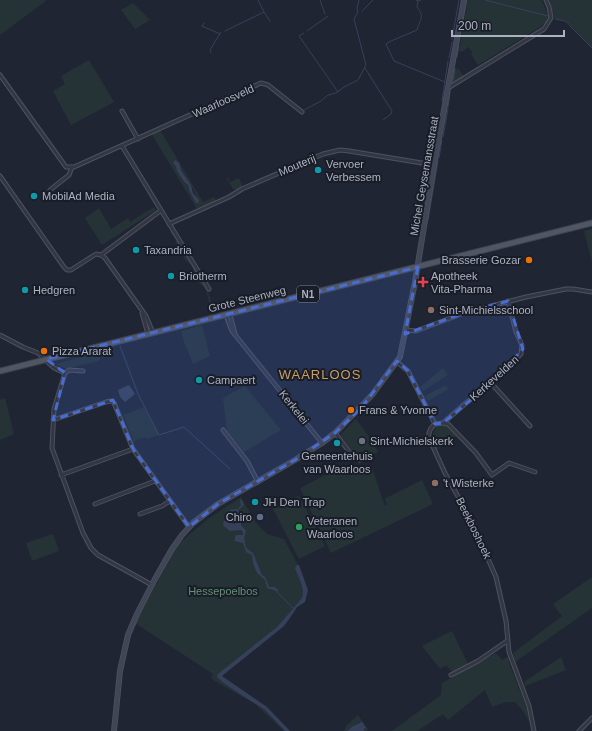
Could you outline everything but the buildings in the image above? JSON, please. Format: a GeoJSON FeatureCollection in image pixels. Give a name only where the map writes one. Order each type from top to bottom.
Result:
{"type":"FeatureCollection","features":[{"type":"Feature","properties":{"kind":"main road","name":"Grote Steenweg"},"geometry":{"type":"LineString","coordinates":[[0,371],[592,223]]}},
{"type":"Feature","properties":{"kind":"street","name":"Michel Geysemansstraat"},"geometry":{"type":"LineString","coordinates":[[397,362],[401,353],[418,267],[434,165],[464,0]]}},
{"type":"Feature","properties":{"kind":"street"},"geometry":{"type":"LineString","coordinates":[[448,88],[544,29],[551,18],[546,0]]}},
{"type":"Feature","properties":{"kind":"street"},"geometry":{"type":"LineString","coordinates":[[0,75],[66,167],[72,167]]}},
{"type":"Feature","properties":{"kind":"street","name":"Waarloosveld"},"geometry":{"type":"LineString","coordinates":[[50,190],[69,175],[72,167],[262,83],[268,85],[302,112]]}},
{"type":"Feature","properties":{"kind":"street"},"geometry":{"type":"LineString","coordinates":[[122,111],[138,139]]}},
{"type":"Feature","properties":{"kind":"street"},"geometry":{"type":"LineString","coordinates":[[122,146],[160,211],[186,250],[209,289]]}},
{"type":"Feature","properties":{"kind":"street","name":"Mouterij"},"geometry":{"type":"LineString","coordinates":[[169,224],[229,197],[242,189],[323,154],[331,152],[349,151],[434,165]]}},
{"type":"Feature","properties":{"kind":"street"},"geometry":{"type":"LineString","coordinates":[[0,176],[67,270],[71,270],[96,254],[105,258],[146,316],[150,334]]}},
{"type":"Feature","properties":{"kind":"street"},"geometry":{"type":"LineString","coordinates":[[101,255],[160,211]]}},
{"type":"Feature","properties":{"kind":"street"},"geometry":{"type":"LineString","coordinates":[[406,330],[416,331],[464,313],[508,301],[566,289],[592,292]]}},
{"type":"Feature","properties":{"kind":"street","name":"Kerkevelden"},"geometry":{"type":"LineString","coordinates":[[444,423],[491,383],[521,354],[522,345],[516,332],[508,301]]}},
{"type":"Feature","properties":{"kind":"street","name":"Kerkelei"},"geometry":{"type":"LineString","coordinates":[[228,314],[232,331],[322,443]]}},
{"type":"Feature","properties":{"kind":"street"},"geometry":{"type":"LineString","coordinates":[[0,335],[38,353],[54,368],[65,373]]}},
{"type":"Feature","properties":{"kind":"street"},"geometry":{"type":"LineString","coordinates":[[114,731],[120,671],[125,647],[134,619],[172,549],[189,527],[218,504],[258,482],[322,443],[335,433],[362,406],[397,362],[408,371],[435,424],[448,424],[482,461],[492,476],[509,464],[535,472]]}},
{"type":"Feature","properties":{"kind":"street"},"geometry":{"type":"LineString","coordinates":[[83,371],[69,370],[65,373],[54,409],[52,448],[83,533],[94,552],[102,558],[152,585]]}},
{"type":"Feature","properties":{"kind":"street"},"geometry":{"type":"LineString","coordinates":[[491,383],[530,426]]}},
{"type":"Feature","properties":{"kind":"street"},"geometry":{"type":"LineString","coordinates":[[53,420],[106,402],[111,401],[114,403],[132,449],[189,527]]}},
{"type":"Feature","properties":{"kind":"street","name":"Beekboshoek"},"geometry":{"type":"LineString","coordinates":[[435,424],[429,432],[429,438],[445,472],[470,518],[494,571],[501,598],[507,641],[512,660],[529,706],[534,731]]}},
{"type":"Feature","properties":{"kind":"street"},"geometry":{"type":"LineString","coordinates":[[223,430],[247,461],[258,482]]}},
{"type":"Feature","properties":{"kind":"street"},"geometry":{"type":"LineString","coordinates":[[335,433],[354,458],[359,460],[368,458]]}},
{"type":"Feature","properties":{"kind":"street"},"geometry":{"type":"LineString","coordinates":[[61,475],[132,449]]}},
{"type":"Feature","properties":{"kind":"street"},"geometry":{"type":"LineString","coordinates":[[95,504],[155,481]]}},
{"type":"Feature","properties":{"kind":"street"},"geometry":{"type":"LineString","coordinates":[[140,514],[162,506],[170,501]]}},
{"type":"Feature","properties":{"kind":"street"},"geometry":{"type":"LineString","coordinates":[[452,676],[478,661],[507,641]]}},
{"type":"Feature","properties":{"kind":"street"},"geometry":{"type":"LineString","coordinates":[[578,731],[592,718]]}},
{"type":"Feature","properties":{"kind":"highlighted area"},"geometry":{"type":"Polygon","coordinates":[[[418,267],[405,334],[464,313],[508,301],[523,349],[491,383],[443,423],[435,424],[408,371],[397,361],[362,407],[335,433],[295,460],[218,504],[189,527],[133,449],[113,400],[53,420],[65,373],[46,359],[418,267]]]}},
{"type":"Feature","properties":{"kind":"green space"},"geometry":{"type":"Polygon","coordinates":[[[0,0],[47,0],[0,35],[0,0]]]}},
{"type":"Feature","properties":{"kind":"green space"},"geometry":{"type":"Polygon","coordinates":[[[468,0],[542,0],[548,17],[546,22],[540,27],[478,65],[471,54],[473,53],[468,47],[462,52],[459,51],[468,0]]]}},
{"type":"Feature","properties":{"kind":"green space"},"geometry":{"type":"Polygon","coordinates":[[[549,0],[592,0],[592,48],[566,21],[555,20],[549,0]]]}},
{"type":"Feature","properties":{"kind":"green space"},"geometry":{"type":"Polygon","coordinates":[[[133,3],[150,20],[135,29],[121,10],[133,3]]]}},
{"type":"Feature","properties":{"kind":"green space"},"geometry":{"type":"Polygon","coordinates":[[[89,60],[114,102],[71,125],[53,91],[65,84],[61,76],[89,60]]]}},
{"type":"Feature","properties":{"kind":"green space"},"geometry":{"type":"Polygon","coordinates":[[[454,68],[459,69],[464,77],[455,82],[452,81],[454,68]]]}},
{"type":"Feature","properties":{"kind":"green space"},"geometry":{"type":"Polygon","coordinates":[[[160,130],[203,202],[214,197],[216,201],[197,209],[151,133],[160,130]],[[175,160],[173,163],[196,203],[197,198],[191,185],[175,160]]]}},
{"type":"Feature","properties":{"kind":"green space"},"geometry":{"type":"Polygon","coordinates":[[[228,177],[230,182],[239,178],[242,187],[236,190],[233,189],[227,179],[228,177]]]}},
{"type":"Feature","properties":{"kind":"green space"},"geometry":{"type":"Polygon","coordinates":[[[154,207],[156,210],[102,245],[85,218],[99,208],[111,229],[128,218],[130,222],[154,207]]]}},
{"type":"Feature","properties":{"kind":"green space"},"geometry":{"type":"Polygon","coordinates":[[[592,229],[592,262],[584,231],[592,229]]]}},
{"type":"Feature","properties":{"kind":"green space"},"geometry":{"type":"Polygon","coordinates":[[[171,231],[183,247],[201,278],[210,297],[212,306],[210,305],[205,288],[194,276],[193,266],[185,260],[175,242],[177,240],[170,232],[171,231]]]}},
{"type":"Feature","properties":{"kind":"green space"},"geometry":{"type":"Polygon","coordinates":[[[202,325],[210,356],[193,364],[181,331],[202,325]]]}},
{"type":"Feature","properties":{"kind":"green space"},"geometry":{"type":"Polygon","coordinates":[[[103,351],[99,361],[68,368],[64,368],[56,364],[103,351]]]}},
{"type":"Feature","properties":{"kind":"green space"},"geometry":{"type":"Polygon","coordinates":[[[443,368],[448,375],[423,391],[420,387],[443,368]]]}},
{"type":"Feature","properties":{"kind":"green space"},"geometry":{"type":"Polygon","coordinates":[[[446,385],[448,389],[428,401],[425,396],[446,385]]]}},
{"type":"Feature","properties":{"kind":"green space"},"geometry":{"type":"Polygon","coordinates":[[[245,386],[281,430],[244,452],[227,431],[223,398],[245,386]]]}},
{"type":"Feature","properties":{"kind":"green space"},"geometry":{"type":"Polygon","coordinates":[[[5,398],[14,434],[0,440],[0,400],[5,398]]]}},
{"type":"Feature","properties":{"kind":"green space"},"geometry":{"type":"Polygon","coordinates":[[[144,407],[159,435],[147,439],[145,437],[134,442],[123,415],[144,407]]]}},
{"type":"Feature","properties":{"kind":"green space"},"geometry":{"type":"Polygon","coordinates":[[[356,419],[378,452],[365,457],[357,457],[340,435],[356,419]]]}},
{"type":"Feature","properties":{"kind":"green space"},"geometry":{"type":"Polygon","coordinates":[[[441,425],[447,426],[456,436],[437,450],[432,437],[436,427],[441,425]]]}},
{"type":"Feature","properties":{"kind":"green space"},"geometry":{"type":"Polygon","coordinates":[[[345,465],[359,472],[372,468],[385,506],[387,505],[385,500],[386,498],[422,480],[433,504],[331,553],[300,488],[345,465]]]}},
{"type":"Feature","properties":{"kind":"green space","name":"Veteranen Waarloos"},"geometry":{"type":"Polygon","coordinates":[[[299,496],[325,546],[299,559],[273,509],[299,496]]]}},
{"type":"Feature","properties":{"kind":"green space","name":"Hessepoelbos"},"geometry":{"type":"Polygon","coordinates":[[[241,497],[256,523],[267,534],[284,539],[298,565],[303,594],[302,598],[277,627],[218,678],[265,710],[285,731],[255,704],[215,681],[211,678],[213,674],[135,623],[178,544],[208,519],[241,497]]]}},
{"type":"Feature","properties":{"kind":"green space"},"geometry":{"type":"Polygon","coordinates":[[[53,534],[59,551],[32,561],[26,543],[53,534]]]}},
{"type":"Feature","properties":{"kind":"green space"},"geometry":{"type":"Polygon","coordinates":[[[592,577],[592,608],[515,662],[513,653],[562,616],[553,604],[592,577]]]}},
{"type":"Feature","properties":{"kind":"green space"},"geometry":{"type":"Polygon","coordinates":[[[452,631],[468,664],[453,673],[446,665],[440,669],[422,646],[452,631]]]}},
{"type":"Feature","properties":{"kind":"green space"},"geometry":{"type":"Polygon","coordinates":[[[496,653],[502,660],[509,656],[509,663],[526,706],[530,723],[523,711],[515,702],[505,702],[492,707],[485,690],[448,720],[443,714],[417,731],[392,731],[441,695],[442,683],[496,653]]]}},
{"type":"Feature","properties":{"kind":"green space"},"geometry":{"type":"Polygon","coordinates":[[[561,657],[566,670],[525,686],[524,682],[561,657]]]}},
{"type":"Feature","properties":{"kind":"green space"},"geometry":{"type":"Polygon","coordinates":[[[358,715],[368,729],[367,731],[364,731],[365,728],[360,722],[347,731],[344,731],[346,726],[358,715]]]}},
{"type":"Feature","properties":{"kind":"water"},"geometry":{"type":"Polygon","coordinates":[[[175,160],[179,163],[181,170],[191,185],[193,193],[199,200],[198,203],[196,203],[188,185],[184,182],[177,171],[173,163],[175,160]]]}},
{"type":"Feature","properties":{"kind":"water"},"geometry":{"type":"Polygon","coordinates":[[[129,385],[135,394],[125,402],[120,397],[118,390],[129,385]]]}},
{"type":"Feature","properties":{"kind":"water"},"geometry":{"type":"Polygon","coordinates":[[[241,499],[244,505],[238,510],[238,515],[241,519],[241,525],[246,531],[244,538],[246,548],[253,553],[262,575],[265,577],[269,587],[275,587],[278,590],[277,592],[267,588],[265,580],[257,573],[252,555],[246,552],[243,543],[235,541],[236,535],[243,535],[243,532],[241,530],[230,531],[224,526],[223,523],[225,520],[233,524],[239,522],[237,518],[231,515],[229,510],[238,509],[241,505],[241,499]]]}},
{"type":"Feature","properties":{"kind":"water"},"geometry":{"type":"Polygon","coordinates":[[[299,565],[308,590],[305,602],[297,607],[284,626],[222,676],[267,707],[290,731],[285,731],[265,710],[225,684],[217,677],[218,674],[277,627],[302,598],[303,590],[295,568],[299,565]]]}},
{"type":"Feature","properties":{"kind":"water"},"geometry":{"type":"Polygon","coordinates":[[[362,722],[366,728],[364,731],[347,731],[353,726],[362,722]]]}},
{"type":"Feature","properties":{"kind":"waterway"},"geometry":{"type":"LineString","coordinates":[[258,0],[264,12]]}},
{"type":"Feature","properties":{"kind":"waterway"},"geometry":{"type":"LineString","coordinates":[[320,0],[325,14]]}},
{"type":"Feature","properties":{"kind":"waterway"},"geometry":{"type":"LineString","coordinates":[[304,110],[321,101],[328,95],[336,93],[358,80],[366,65],[354,19],[358,12],[357,8],[359,0]]}},
{"type":"Feature","properties":{"kind":"waterway"},"geometry":{"type":"LineString","coordinates":[[362,11],[373,0]]}},
{"type":"Feature","properties":{"kind":"waterway"},"geometry":{"type":"LineString","coordinates":[[416,0],[421,0]]}},
{"type":"Feature","properties":{"kind":"waterway"},"geometry":{"type":"LineString","coordinates":[[452,39],[459,0]]}},
{"type":"Feature","properties":{"kind":"waterway"},"geometry":{"type":"LineString","coordinates":[[459,42],[467,0]]}},
{"type":"Feature","properties":{"kind":"waterway"},"geometry":{"type":"LineString","coordinates":[[485,0],[548,16]]}},
{"type":"Feature","properties":{"kind":"waterway"},"geometry":{"type":"LineString","coordinates":[[418,1],[417,7],[421,13],[421,16],[417,30],[386,44],[394,61],[445,82]]}},
{"type":"Feature","properties":{"kind":"waterway"},"geometry":{"type":"LineString","coordinates":[[225,31],[264,12],[270,21]]}},
{"type":"Feature","properties":{"kind":"waterway"},"geometry":{"type":"LineString","coordinates":[[307,31],[328,16]]}},
{"type":"Feature","properties":{"kind":"waterway"},"geometry":{"type":"LineString","coordinates":[[556,19],[565,21],[569,24]]}},
{"type":"Feature","properties":{"kind":"waterway"},"geometry":{"type":"LineString","coordinates":[[204,23],[202,26],[220,34]]}},
{"type":"Feature","properties":{"kind":"waterway"},"geometry":{"type":"LineString","coordinates":[[569,25],[592,48]]}},
{"type":"Feature","properties":{"kind":"waterway"},"geometry":{"type":"LineString","coordinates":[[211,53],[210,50],[221,32]]}},
{"type":"Feature","properties":{"kind":"waterway"},"geometry":{"type":"LineString","coordinates":[[304,33],[299,36],[338,92]]}},
{"type":"Feature","properties":{"kind":"waterway"},"geometry":{"type":"LineString","coordinates":[[449,58],[452,42]]}},
{"type":"Feature","properties":{"kind":"waterway"},"geometry":{"type":"LineString","coordinates":[[457,57],[459,45]]}},
{"type":"Feature","properties":{"kind":"waterway"},"geometry":{"type":"LineString","coordinates":[[442,101],[448,61]]}},
{"type":"Feature","properties":{"kind":"waterway"},"geometry":{"type":"LineString","coordinates":[[365,68],[392,111],[391,114],[383,120]]}},
{"type":"Feature","properties":{"kind":"waterway"},"geometry":{"type":"LineString","coordinates":[[453,81],[455,69]]}},
{"type":"Feature","properties":{"kind":"waterway"},"geometry":{"type":"LineString","coordinates":[[448,107],[450,93]]}},
{"type":"Feature","properties":{"kind":"waterway"},"geometry":{"type":"LineString","coordinates":[[443,137],[448,109]]}},
{"type":"Feature","properties":{"kind":"waterway"},"geometry":{"type":"LineString","coordinates":[[439,158],[442,140]]}},
{"type":"Feature","properties":{"kind":"waterway"},"geometry":{"type":"LineString","coordinates":[[428,220],[438,161]]}},
{"type":"Feature","properties":{"kind":"waterway"},"geometry":{"type":"LineString","coordinates":[[120,346],[138,394],[159,435],[184,427],[230,469]]}},
{"type":"Feature","properties":{"kind":"waterway"},"geometry":{"type":"LineString","coordinates":[[277,592],[293,608]]}},
{"type":"Feature","properties":{"kind":"place","name":"Vervoer Verbessem"},"geometry":{"type":"Point","coordinates":[318,170]}},
{"type":"Feature","properties":{"kind":"place","name":"MobilAd Media"},"geometry":{"type":"Point","coordinates":[34,196]}},
{"type":"Feature","properties":{"kind":"place","name":"Taxandria"},"geometry":{"type":"Point","coordinates":[136,250]}},
{"type":"Feature","properties":{"kind":"place","name":"Brasserie Gozar"},"geometry":{"type":"Point","coordinates":[529,260]}},
{"type":"Feature","properties":{"kind":"place","name":"Briotherm"},"geometry":{"type":"Point","coordinates":[171,276]}},
{"type":"Feature","properties":{"kind":"place","name":"Apotheek Vita-Pharma"},"geometry":{"type":"Point","coordinates":[423,282]}},
{"type":"Feature","properties":{"kind":"place","name":"Hedgren"},"geometry":{"type":"Point","coordinates":[25,290]}},
{"type":"Feature","properties":{"kind":"place","name":"Sint-Michielsschool"},"geometry":{"type":"Point","coordinates":[431,310]}},
{"type":"Feature","properties":{"kind":"place","name":"Pizza Ararat"},"geometry":{"type":"Point","coordinates":[44,351]}},
{"type":"Feature","properties":{"kind":"place","name":"Campaert"},"geometry":{"type":"Point","coordinates":[199,380]}},
{"type":"Feature","properties":{"kind":"place","name":"Frans & Yvonne"},"geometry":{"type":"Point","coordinates":[351,410]}},
{"type":"Feature","properties":{"kind":"place","name":"Sint-Michielskerk"},"geometry":{"type":"Point","coordinates":[362,441]}},
{"type":"Feature","properties":{"kind":"place","name":"Gemeentehuis van Waarloos"},"geometry":{"type":"Point","coordinates":[337,443]}},
{"type":"Feature","properties":{"kind":"place","name":"'t Wisterke"},"geometry":{"type":"Point","coordinates":[435,483]}},
{"type":"Feature","properties":{"kind":"place","name":"JH Den Trap"},"geometry":{"type":"Point","coordinates":[255,502]}},
{"type":"Feature","properties":{"kind":"place","name":"Chiro"},"geometry":{"type":"Point","coordinates":[260,517]}},
{"type":"Feature","properties":{"kind":"place","name":"Veteranen Waarloos"},"geometry":{"type":"Point","coordinates":[299,527]}},
{"type":"Feature","properties":{"kind":"district","name":"WAARLOOS"},"geometry":{"type":"Point","coordinates":[320,374]}}]}
